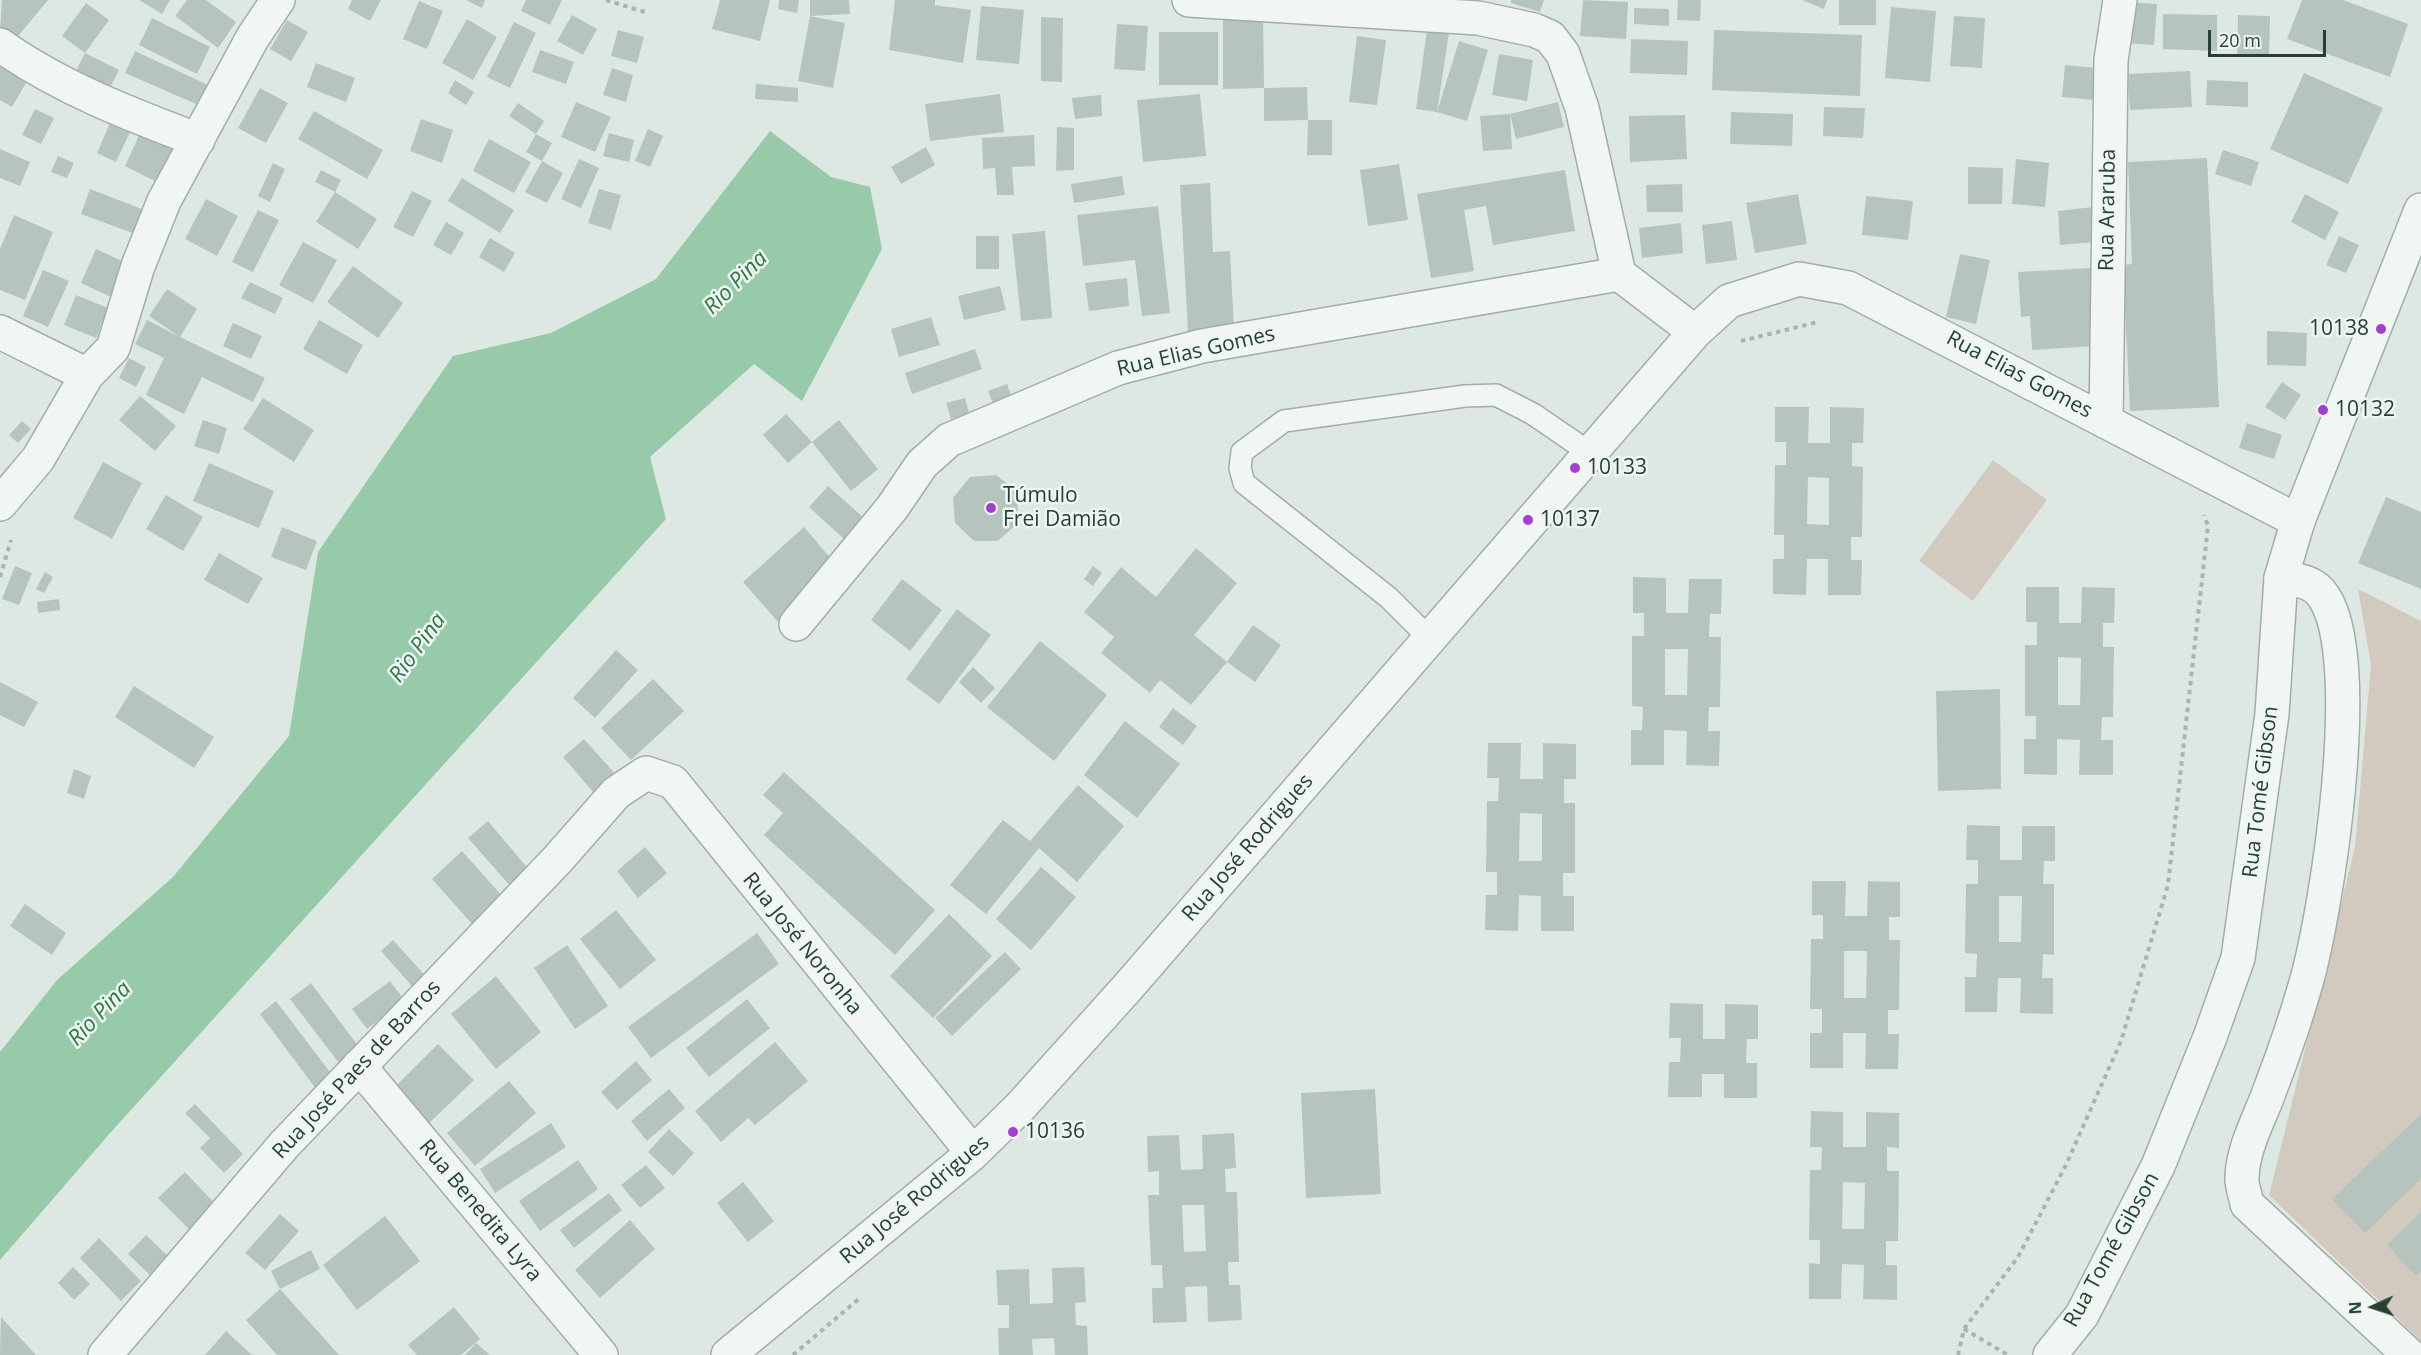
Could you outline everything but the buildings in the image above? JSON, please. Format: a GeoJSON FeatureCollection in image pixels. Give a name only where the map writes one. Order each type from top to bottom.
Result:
{"type":"FeatureCollection","features":[{"type":"Feature","properties":{"kind":"street"},"geometry":{"type":"LineString","coordinates":[[0,504],[38,459],[87,375],[113,348],[138,266],[164,201],[253,36],[278,0]]}},
{"type":"Feature","properties":{"kind":"street"},"geometry":{"type":"LineString","coordinates":[[1189,0],[1479,18],[1534,30],[1550,37],[1563,54],[1582,108],[1619,274],[1695,332]]}},
{"type":"Feature","properties":{"kind":"street","name":"Rua Araruba"},"geometry":{"type":"LineString","coordinates":[[2106,422],[2110,60],[2120,0]]}},
{"type":"Feature","properties":{"kind":"street"},"geometry":{"type":"LineString","coordinates":[[0,45],[33,68],[116,109],[198,140]]}},
{"type":"Feature","properties":{"kind":"street","name":"Rua Tomé Gibson"},"geometry":{"type":"LineString","coordinates":[[2050,1355],[2082,1315],[2158,1166],[2210,1037],[2238,958],[2272,714],[2281,578],[2298,521],[2421,210]]}},
{"type":"Feature","properties":{"kind":"street","name":"Rua Elias Gomes"},"geometry":{"type":"LineString","coordinates":[[796,624],[892,508],[922,464],[949,440],[1118,368],[1202,346],[1619,274]]}},
{"type":"Feature","properties":{"kind":"street","name":"Rua Elias Gomes"},"geometry":{"type":"LineString","coordinates":[[1729,301],[1799,279],[1848,288],[2298,521]]}},
{"type":"Feature","properties":{"kind":"street","name":"Rua José Rodrigues"},"geometry":{"type":"LineString","coordinates":[[728,1355],[973,1153],[1020,1107],[1120,995],[1695,332],[1729,301]]}},
{"type":"Feature","properties":{"kind":"street"},"geometry":{"type":"LineString","coordinates":[[0,332],[87,375]]}},
{"type":"Feature","properties":{"kind":"street"},"geometry":{"type":"LineString","coordinates":[[2281,578],[2306,580],[2324,597],[2336,628],[2343,686],[2340,768],[2327,885],[2306,982],[2271,1088],[2250,1139],[2241,1178],[2247,1204],[2409,1355]]}},
{"type":"Feature","properties":{"kind":"street","name":"Rua José Noronha"},"geometry":{"type":"LineString","coordinates":[[616,793],[646,773],[673,782],[973,1153]]}},
{"type":"Feature","properties":{"kind":"street","name":"Rua José Paes de Barros"},"geometry":{"type":"LineString","coordinates":[[105,1355],[284,1146],[558,859],[616,793]]}},
{"type":"Feature","properties":{"kind":"street","name":"Rua Benedita Lyra"},"geometry":{"type":"LineString","coordinates":[[358,1066],[601,1355]]}},
{"type":"Feature","properties":{"kind":"lane"},"geometry":{"type":"LineString","coordinates":[[1430,638],[1389,598],[1244,483],[1240,468],[1242,452],[1284,421],[1465,396],[1496,395],[1533,414],[1590,453]]}},
{"type":"Feature","properties":{"kind":"path"},"geometry":{"type":"LineString","coordinates":[[606,0],[648,13]]}},
{"type":"Feature","properties":{"kind":"path"},"geometry":{"type":"LineString","coordinates":[[1737,342],[1825,320]]}},
{"type":"Feature","properties":{"kind":"path"},"geometry":{"type":"LineString","coordinates":[[1958,1355],[1964,1329],[2018,1257],[2066,1165],[2121,1041],[2168,885],[2208,526],[2200,507]]}},
{"type":"Feature","properties":{"kind":"path"},"geometry":{"type":"LineString","coordinates":[[1964,1329],[2008,1355]]}},
{"type":"Feature","properties":{"kind":"shaded area"},"geometry":{"type":"Polygon","coordinates":[[[1993,460],[2047,500],[1973,601],[1919,561],[1993,460]]]}},
{"type":"Feature","properties":{"kind":"shaded area"},"geometry":{"type":"Polygon","coordinates":[[[2358,589],[2421,621],[2421,1341],[2269,1195],[2355,847],[2371,665],[2358,589]]]}},
{"type":"Feature","properties":{"kind":"water","name":"Rio Pina"},"geometry":{"type":"Polygon","coordinates":[[[770,131],[831,177],[870,187],[882,249],[802,401],[754,364],[650,457],[666,519],[111,1132],[0,1260],[0,1052],[57,980],[173,877],[289,736],[318,552],[453,356],[551,333],[656,279],[770,131]]]}},
{"type":"Feature","properties":{"kind":"place","name":"10138"},"geometry":{"type":"Point","coordinates":[2381,329]}},
{"type":"Feature","properties":{"kind":"place","name":"10132"},"geometry":{"type":"Point","coordinates":[2323,410]}},
{"type":"Feature","properties":{"kind":"place","name":"10133"},"geometry":{"type":"Point","coordinates":[1575,468]}},
{"type":"Feature","properties":{"kind":"place","name":"Túmulo Frei Damião"},"geometry":{"type":"Point","coordinates":[991,508]}},
{"type":"Feature","properties":{"kind":"place","name":"10137"},"geometry":{"type":"Point","coordinates":[1528,520]}},
{"type":"Feature","properties":{"kind":"place","name":"10136"},"geometry":{"type":"Point","coordinates":[1013,1132]}}]}
